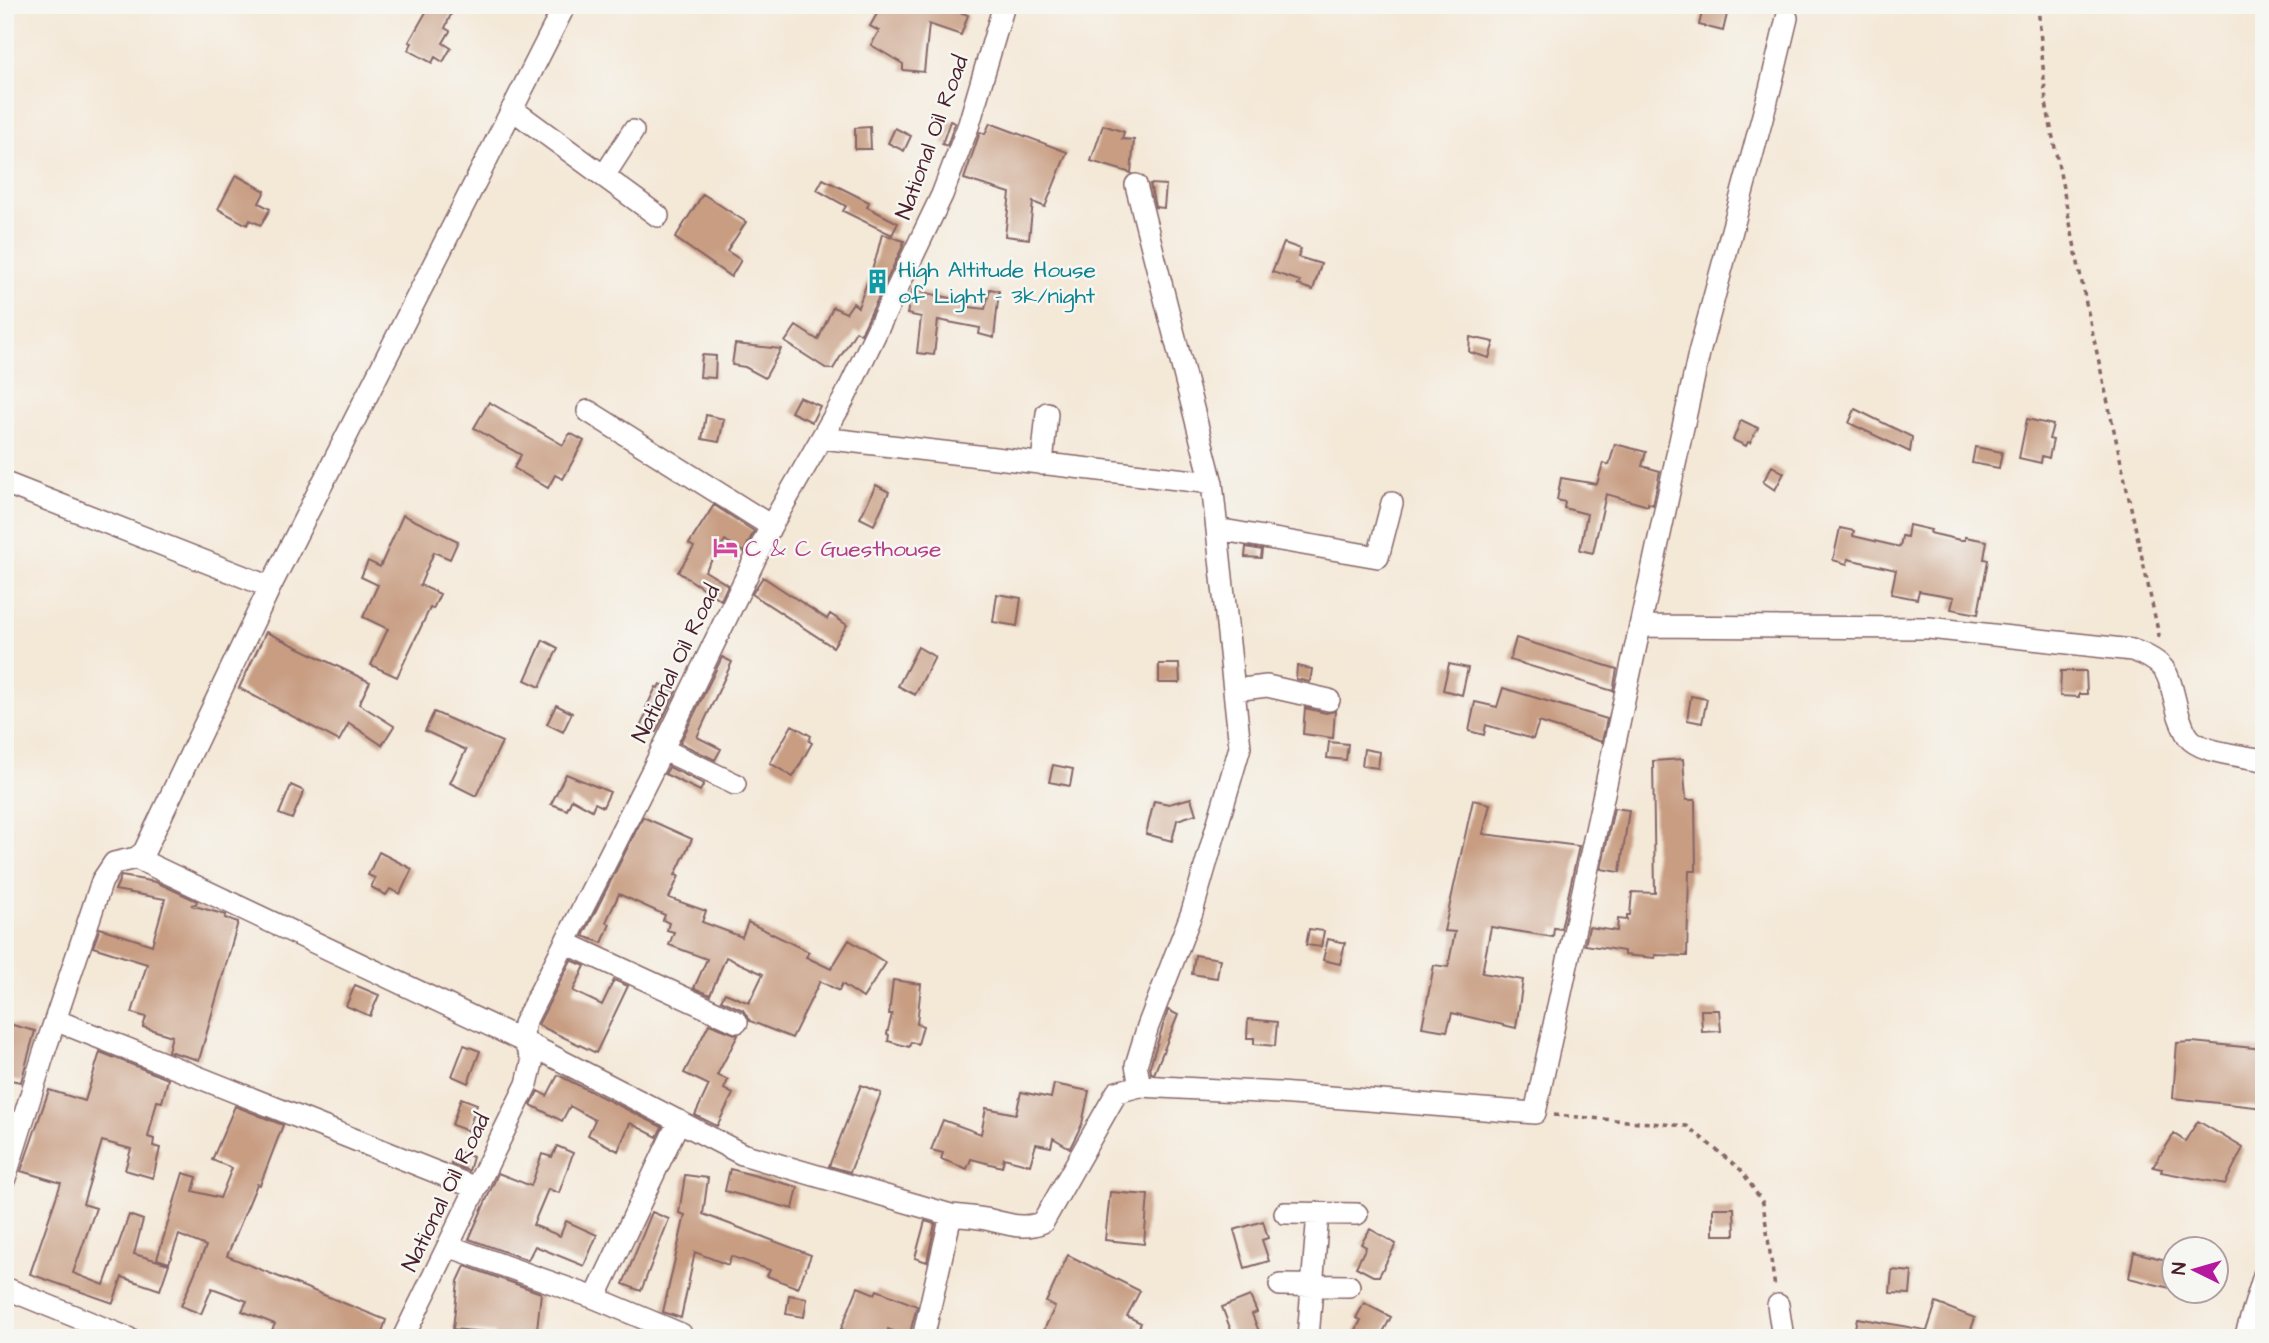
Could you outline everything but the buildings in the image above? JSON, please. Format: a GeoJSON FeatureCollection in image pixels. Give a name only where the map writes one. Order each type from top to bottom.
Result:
{"type":"FeatureCollection","features":[{"type":"Feature","properties":{"kind":"street"},"geometry":{"type":"LineString","coordinates":[[5,1178],[102,881],[114,863],[136,858],[144,852],[270,587],[565,5]]}},
{"type":"Feature","properties":{"kind":"street","name":"National Oil Road"},"geometry":{"type":"LineString","coordinates":[[403,1338],[527,1084],[533,1059],[523,1041],[524,1024],[663,749],[771,526],[845,399],[942,195],[969,124],[1004,5]]}},
{"type":"Feature","properties":{"kind":"street"},"geometry":{"type":"LineString","coordinates":[[136,858],[523,1041],[742,1154],[951,1215],[988,1219],[1009,1225],[1027,1226],[1043,1222],[1117,1091],[1140,1086],[1279,1093],[1535,1114],[1699,353],[1787,18]]}},
{"type":"Feature","properties":{"kind":"street"},"geometry":{"type":"LineString","coordinates":[[512,109],[658,216]]}},
{"type":"Feature","properties":{"kind":"street"},"geometry":{"type":"LineString","coordinates":[[604,176],[633,131]]}},
{"type":"Feature","properties":{"kind":"street"},"geometry":{"type":"LineString","coordinates":[[1136,185],[1212,483],[1240,747],[1192,912],[1148,1026],[1136,1065],[1140,1086]]}},
{"type":"Feature","properties":{"kind":"street"},"geometry":{"type":"LineString","coordinates":[[588,411],[771,526]]}},
{"type":"Feature","properties":{"kind":"street"},"geometry":{"type":"LineString","coordinates":[[1042,464],[1047,413]]}},
{"type":"Feature","properties":{"kind":"street"},"geometry":{"type":"LineString","coordinates":[[822,438],[1212,483]]}},
{"type":"Feature","properties":{"kind":"street"},"geometry":{"type":"LineString","coordinates":[[5,483],[270,587]]}},
{"type":"Feature","properties":{"kind":"street"},"geometry":{"type":"LineString","coordinates":[[1217,529],[1378,557],[1392,503]]}},
{"type":"Feature","properties":{"kind":"street"},"geometry":{"type":"LineString","coordinates":[[1640,626],[1929,628],[2132,650],[2161,664],[2167,675],[2183,729],[2189,739],[2208,748],[2264,760]]}},
{"type":"Feature","properties":{"kind":"street"},"geometry":{"type":"LineString","coordinates":[[1234,690],[1267,686],[1329,700]]}},
{"type":"Feature","properties":{"kind":"street"},"geometry":{"type":"LineString","coordinates":[[663,749],[735,784]]}},
{"type":"Feature","properties":{"kind":"street"},"geometry":{"type":"LineString","coordinates":[[566,943],[737,1022]]}},
{"type":"Feature","properties":{"kind":"street"},"geometry":{"type":"LineString","coordinates":[[55,1020],[476,1188]]}},
{"type":"Feature","properties":{"kind":"street"},"geometry":{"type":"LineString","coordinates":[[594,1298],[679,1121]]}},
{"type":"Feature","properties":{"kind":"street"},"geometry":{"type":"LineString","coordinates":[[1285,1213],[1357,1214]]}},
{"type":"Feature","properties":{"kind":"street"},"geometry":{"type":"LineString","coordinates":[[1308,1338],[1318,1213]]}},
{"type":"Feature","properties":{"kind":"street"},"geometry":{"type":"LineString","coordinates":[[923,1338],[951,1215]]}},
{"type":"Feature","properties":{"kind":"street"},"geometry":{"type":"LineString","coordinates":[[448,1246],[594,1298],[681,1334],[681,1338]]}},
{"type":"Feature","properties":{"kind":"street"},"geometry":{"type":"LineString","coordinates":[[2245,1338],[2264,1275]]}},
{"type":"Feature","properties":{"kind":"street"},"geometry":{"type":"LineString","coordinates":[[1280,1285],[1349,1286]]}},
{"type":"Feature","properties":{"kind":"street"},"geometry":{"type":"LineString","coordinates":[[5,1288],[128,1338]]}},
{"type":"Feature","properties":{"kind":"street"},"geometry":{"type":"LineString","coordinates":[[1778,1305],[1783,1338]]}},
{"type":"Feature","properties":{"kind":"path"},"geometry":{"type":"LineString","coordinates":[[2038,5],[2046,103],[2086,303],[2159,635],[2151,657]]}},
{"type":"Feature","properties":{"kind":"path"},"geometry":{"type":"LineString","coordinates":[[2240,5],[2264,16]]}},
{"type":"Feature","properties":{"kind":"path"},"geometry":{"type":"LineString","coordinates":[[1535,1114],[1687,1126],[1741,1170],[1763,1203],[1778,1305]]}},
{"type":"Feature","properties":{"kind":"place","name":"High Altitude House of Light - 3k/night"},"geometry":{"type":"Point","coordinates":[878,282]}},
{"type":"Feature","properties":{"kind":"place","name":"C & C Guesthouse"},"geometry":{"type":"Point","coordinates":[725,548]}}]}
